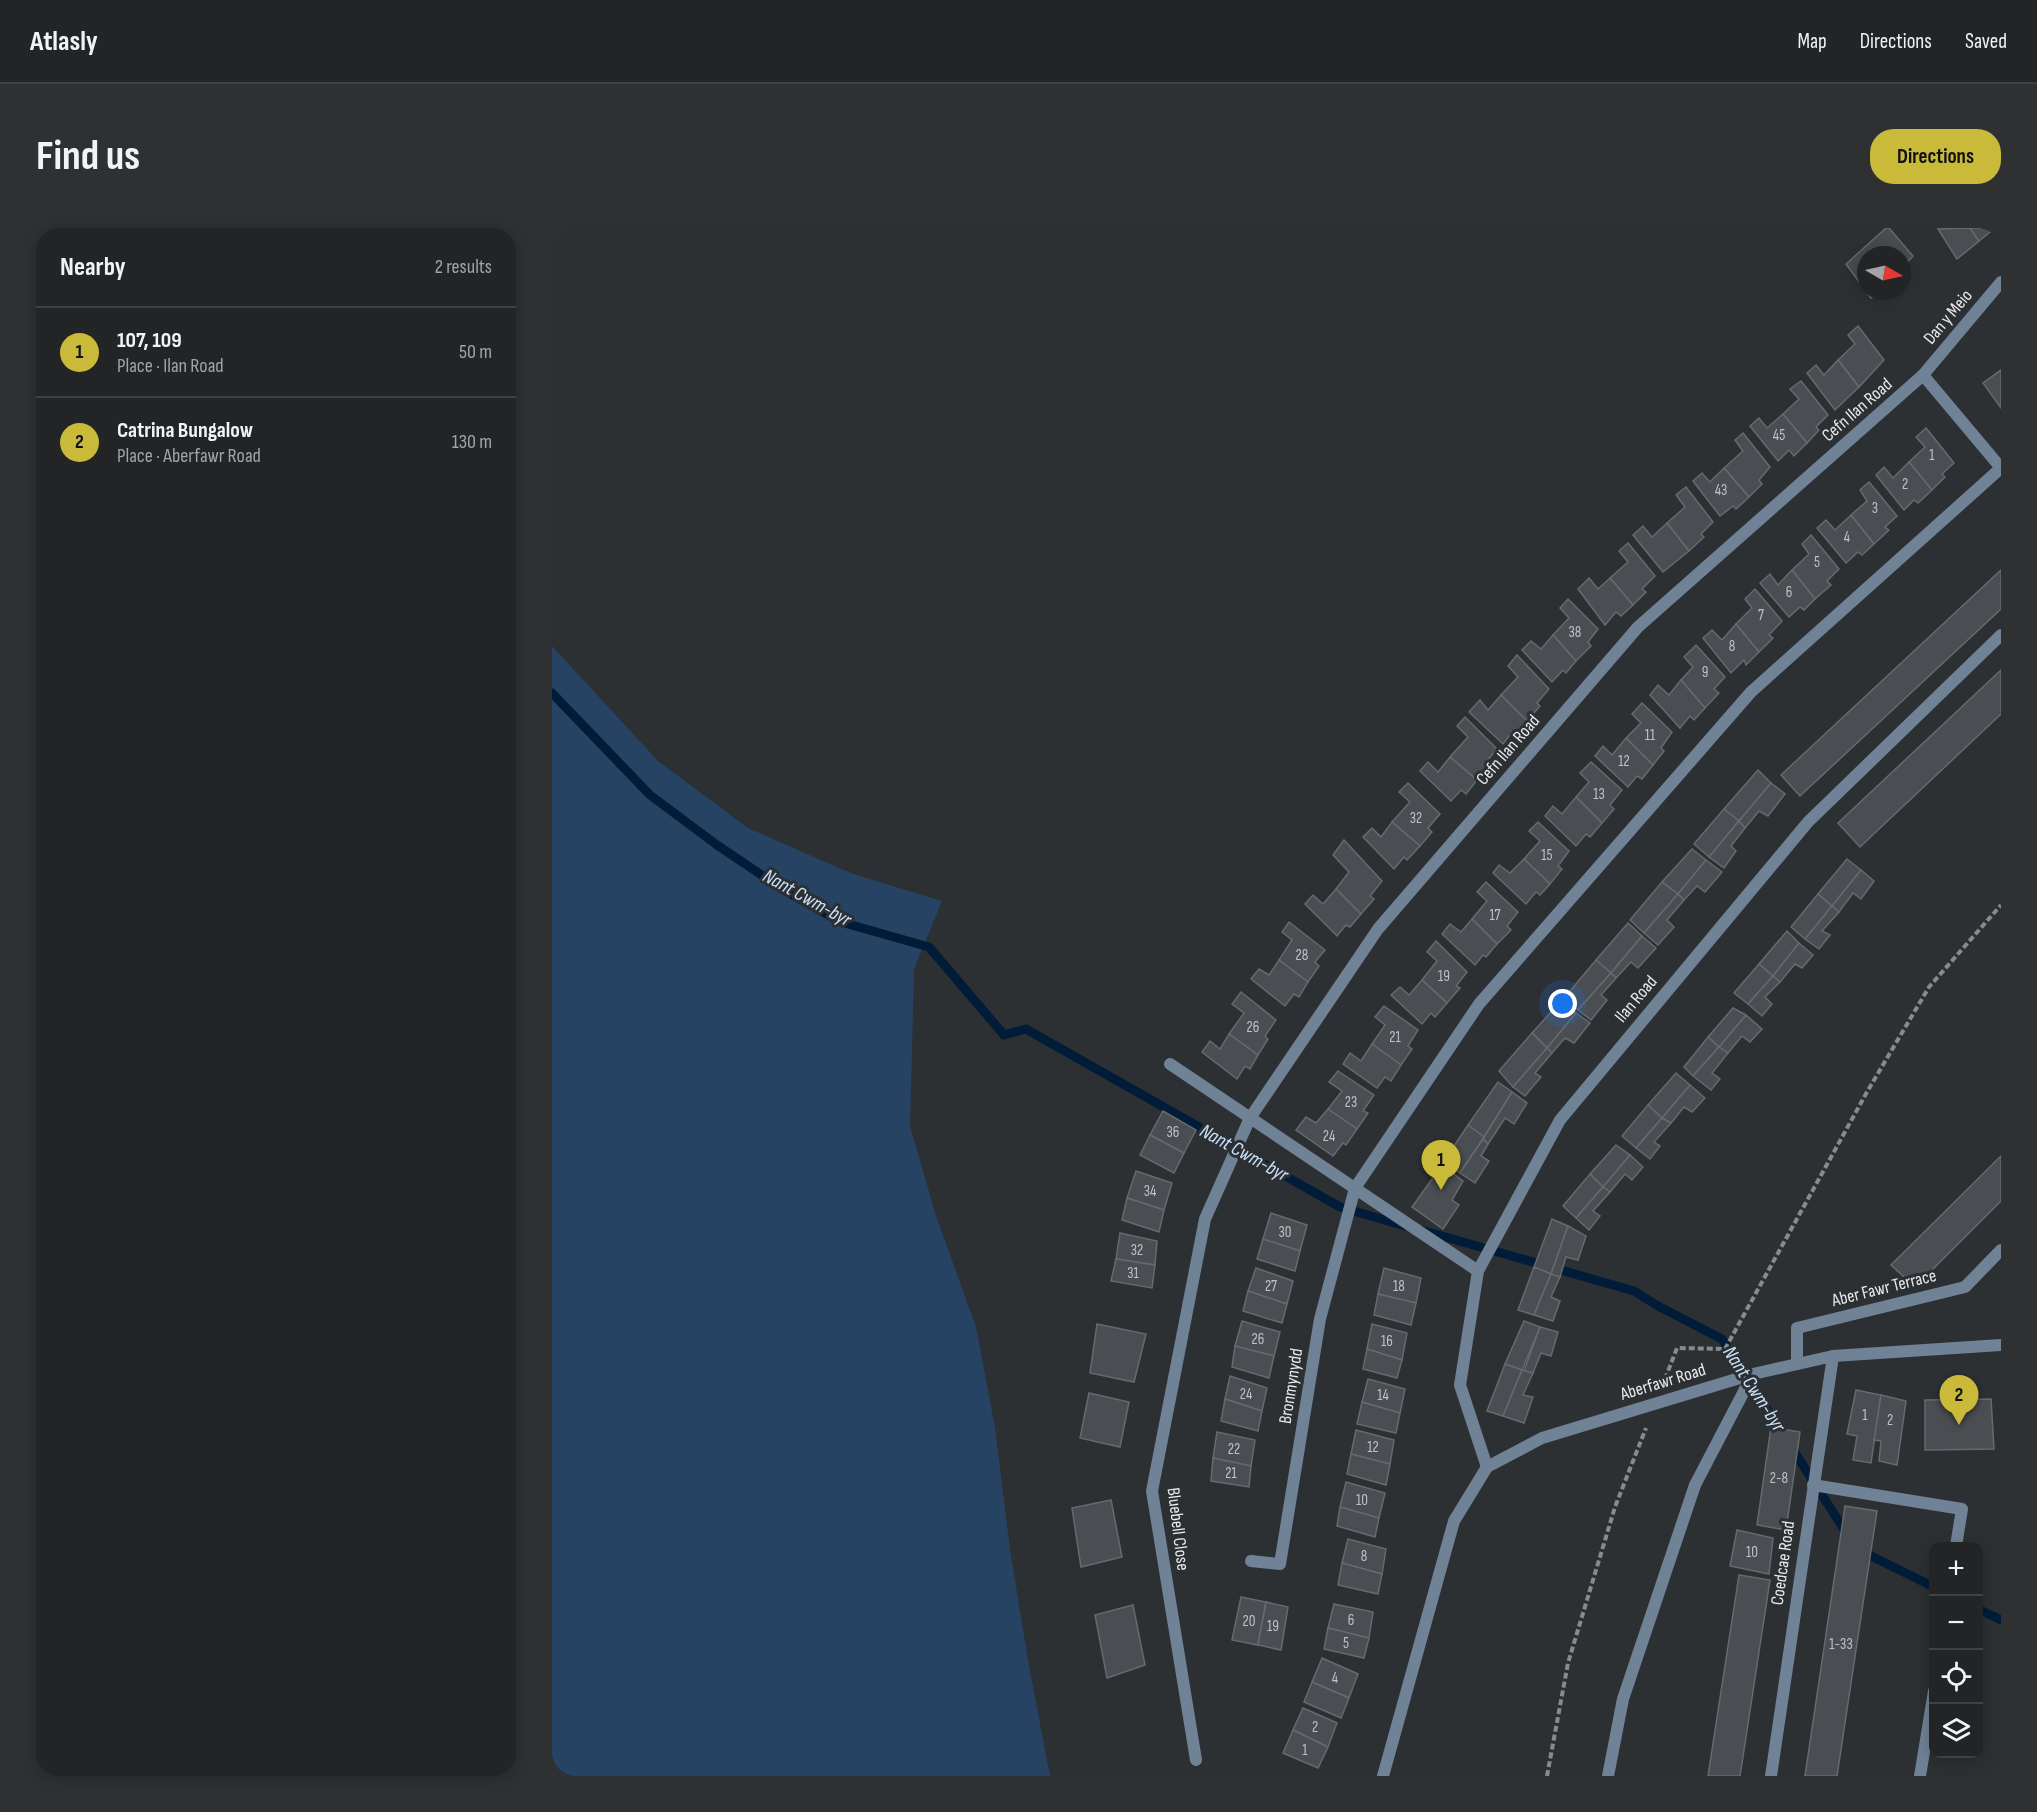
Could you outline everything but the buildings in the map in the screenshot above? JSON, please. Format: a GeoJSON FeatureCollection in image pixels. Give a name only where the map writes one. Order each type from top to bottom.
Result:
{"type":"FeatureCollection","features":[{"type":"Feature","properties":{"kind":"street","name":"Dan y Meio"},"geometry":{"type":"LineString","coordinates":[[1923,375],[2001,282]]}},
{"type":"Feature","properties":{"kind":"street"},"geometry":{"type":"LineString","coordinates":[[1354,1188],[1479,1004],[1751,692],[2000,465],[1923,375]]}},
{"type":"Feature","properties":{"kind":"street","name":"Cefn Ilan Road"},"geometry":{"type":"LineString","coordinates":[[1189,1305],[1205,1219],[1250,1118],[1378,929],[1638,627],[1923,375]]}},
{"type":"Feature","properties":{"kind":"street","name":"Ilan Road"},"geometry":{"type":"LineString","coordinates":[[1487,1467],[1460,1385],[1478,1270],[1560,1119],[1808,822],[2001,635]]}},
{"type":"Feature","properties":{"kind":"street"},"geometry":{"type":"LineString","coordinates":[[1170,1064],[1478,1270]]}},
{"type":"Feature","properties":{"kind":"street","name":"Bronmynydd"},"geometry":{"type":"LineString","coordinates":[[1251,1561],[1280,1564],[1320,1319],[1354,1188]]}},
{"type":"Feature","properties":{"kind":"street","name":"Aber Fawr Terrace"},"geometry":{"type":"LineString","coordinates":[[1797,1364],[1797,1328],[1965,1287],[2001,1250]]}},
{"type":"Feature","properties":{"kind":"street","name":"Bluebell Close"},"geometry":{"type":"LineString","coordinates":[[1189,1305],[1152,1491],[1196,1760]]}},
{"type":"Feature","properties":{"kind":"street","name":"Aberfawr Road"},"geometry":{"type":"LineString","coordinates":[[1487,1467],[1542,1438],[1753,1374],[1833,1356],[2001,1345]]}},
{"type":"Feature","properties":{"kind":"street","name":"Coedcae Road"},"geometry":{"type":"LineString","coordinates":[[1771,1776],[1833,1356]]}},
{"type":"Feature","properties":{"kind":"street"},"geometry":{"type":"LineString","coordinates":[[1608,1776],[1623,1699],[1695,1485],[1753,1374]]}},
{"type":"Feature","properties":{"kind":"street"},"geometry":{"type":"LineString","coordinates":[[1383,1776],[1454,1521],[1487,1467]]}},
{"type":"Feature","properties":{"kind":"street"},"geometry":{"type":"LineString","coordinates":[[1813,1485],[1962,1509],[1957,1542]]}},
{"type":"Feature","properties":{"kind":"street"},"geometry":{"type":"LineString","coordinates":[[1920,1776],[1932,1704]]}},
{"type":"Feature","properties":{"kind":"path"},"geometry":{"type":"LineString","coordinates":[[1664,1380],[1677,1348],[1727,1346],[1867,1092],[1929,987],[2001,905]]}},
{"type":"Feature","properties":{"kind":"path"},"geometry":{"type":"LineString","coordinates":[[1547,1776],[1568,1663],[1615,1507],[1648,1422]]}},
{"type":"Feature","properties":{"kind":"shaded area"},"geometry":{"type":"Polygon","coordinates":[[[552,646],[658,761],[748,828],[853,874],[942,901],[914,969],[910,1126],[936,1216],[976,1327],[995,1428],[1010,1550],[1029,1666],[1050,1776],[552,1776],[552,646]]]}},
{"type":"Feature","properties":{"kind":"waterway","name":"Nant Cwm-byr"},"geometry":{"type":"LineString","coordinates":[[552,693],[650,795],[717,845],[784,890],[841,922],[929,947],[1004,1035],[1026,1029],[1340,1207],[1405,1226]]}},
{"type":"Feature","properties":{"kind":"waterway","name":"Nant Cwm-byr"},"geometry":{"type":"LineString","coordinates":[[1421,1230],[1634,1291],[1722,1339],[1847,1534]]}},
{"type":"Feature","properties":{"kind":"waterway","name":"Nant Cwm-byr"},"geometry":{"type":"LineString","coordinates":[[1861,1551],[1929,1585]]}},
{"type":"Feature","properties":{"kind":"waterway","name":"Nant Cwm-byr"},"geometry":{"type":"LineString","coordinates":[[1983,1611],[2001,1620]]}},
{"type":"Feature","properties":{"kind":"place","name":"107, 109"},"geometry":{"type":"Point","coordinates":[1441,1190]}},
{"type":"Feature","properties":{"kind":"place","name":"Catrina Bungalow"},"geometry":{"type":"Point","coordinates":[1959,1425]}}]}
